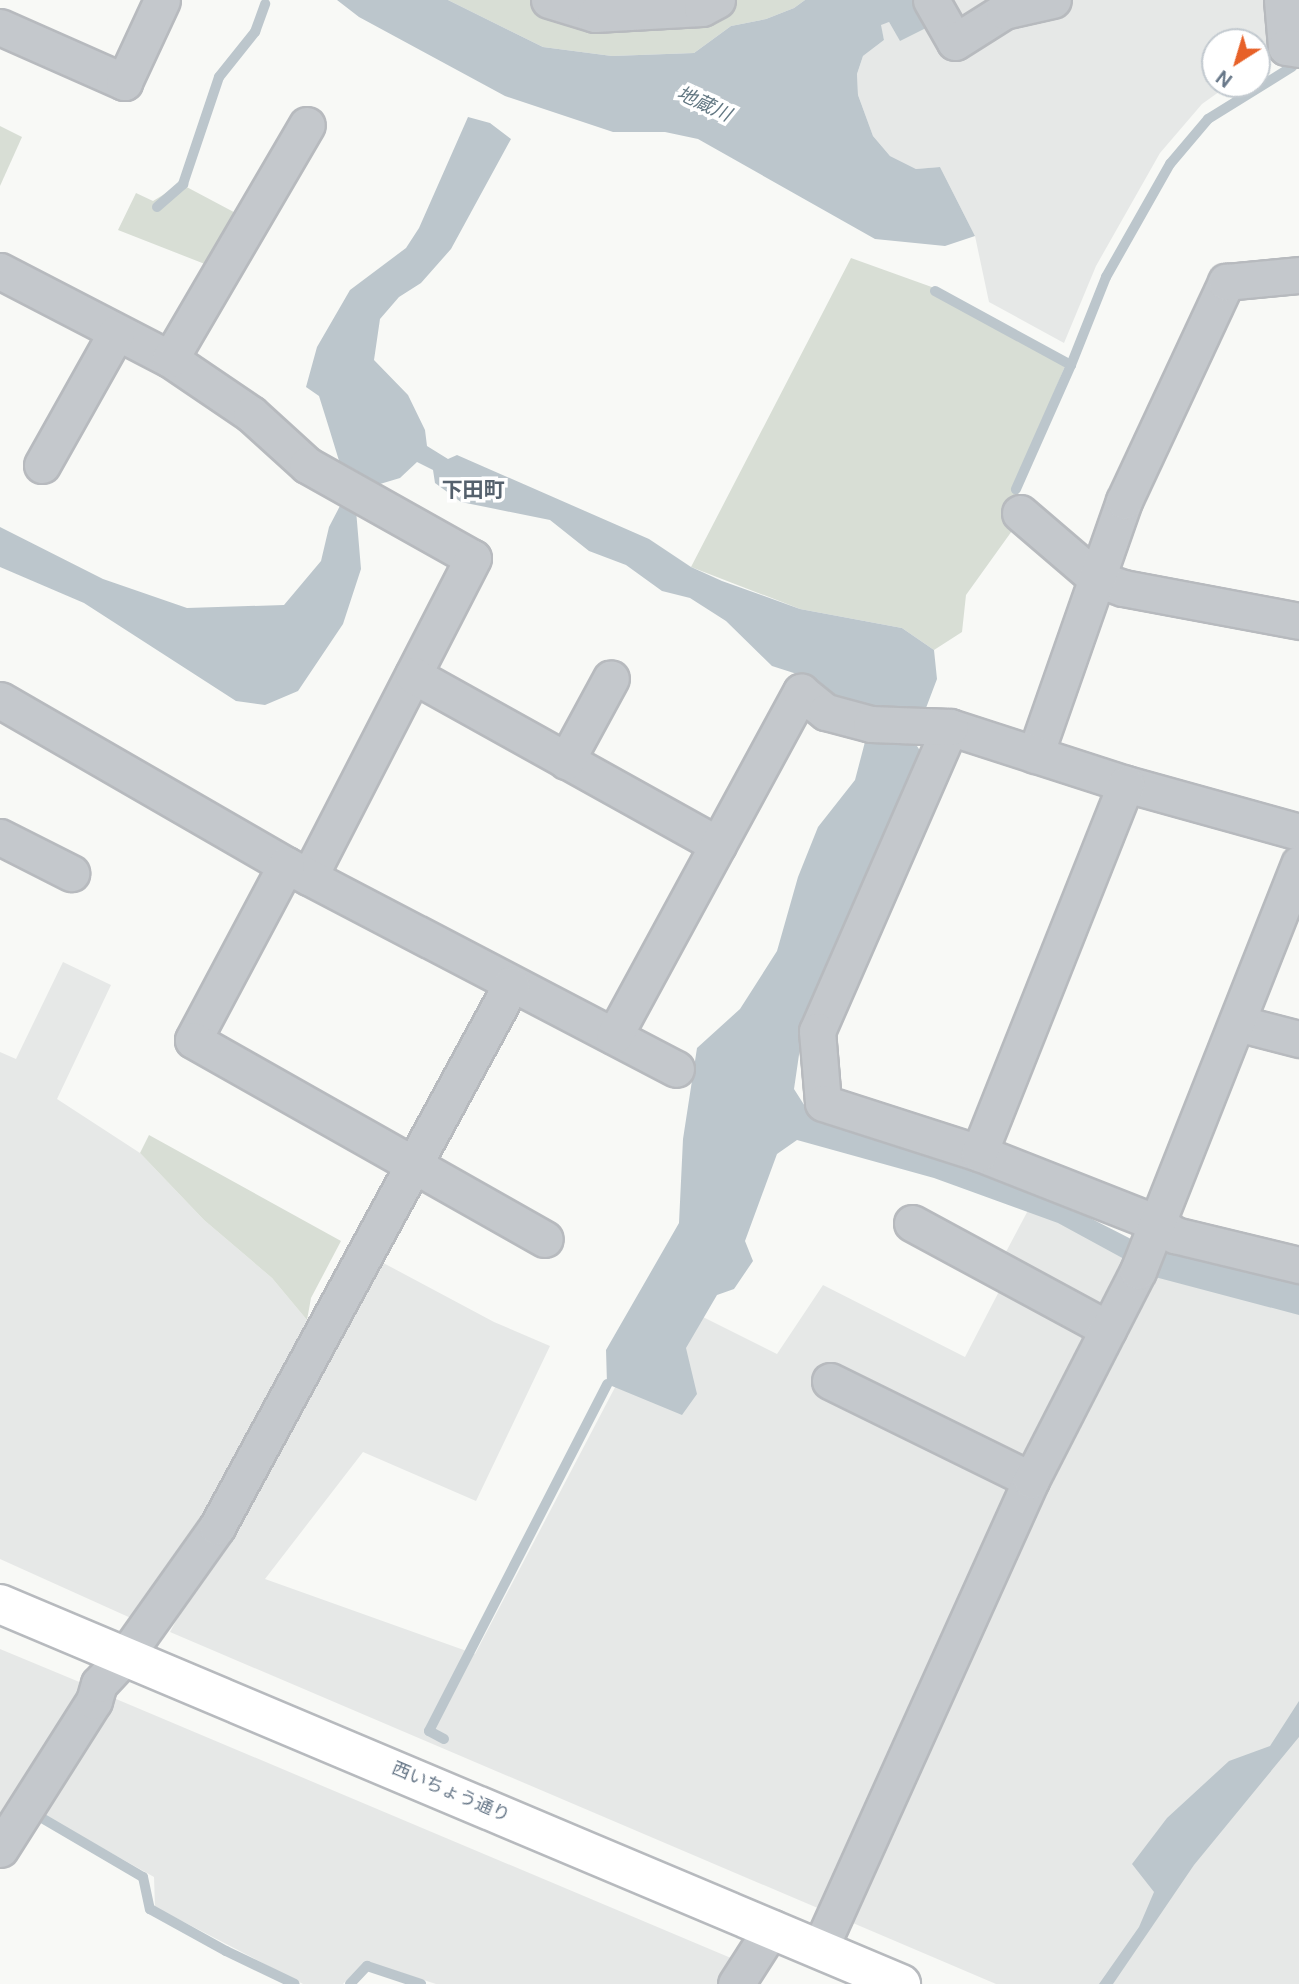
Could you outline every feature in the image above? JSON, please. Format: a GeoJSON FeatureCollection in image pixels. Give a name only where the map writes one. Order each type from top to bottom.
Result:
{"type":"FeatureCollection","features":[{"type":"Feature","properties":{"kind":"highway","name":"西いちょう通り"},"geometry":{"type":"LineString","coordinates":[[0,1604],[126,1654],[901,1984]]}},
{"type":"Feature","properties":{"kind":"street"},"geometry":{"type":"LineString","coordinates":[[0,27],[124,82],[162,0]]}},
{"type":"Feature","properties":{"kind":"street"},"geometry":{"type":"LineString","coordinates":[[549,0],[595,14],[702,8],[717,0]]}},
{"type":"Feature","properties":{"kind":"street"},"geometry":{"type":"LineString","coordinates":[[931,0],[956,42],[1004,11],[1054,0]]}},
{"type":"Feature","properties":{"kind":"street"},"geometry":{"type":"LineString","coordinates":[[1282,0],[1286,47],[1299,49]]}},
{"type":"Feature","properties":{"kind":"street"},"geometry":{"type":"LineString","coordinates":[[170,359],[307,125]]}},
{"type":"Feature","properties":{"kind":"street"},"geometry":{"type":"LineString","coordinates":[[0,271],[170,359],[251,414],[307,465],[473,558],[413,675],[298,871],[193,1040],[545,1239]]}},
{"type":"Feature","properties":{"kind":"street"},"geometry":{"type":"LineString","coordinates":[[1035,755],[1124,501],[1226,282],[1299,275]]}},
{"type":"Feature","properties":{"kind":"street"},"geometry":{"type":"LineString","coordinates":[[42,465],[116,333]]}},
{"type":"Feature","properties":{"kind":"street"},"geometry":{"type":"LineString","coordinates":[[1020,513],[1097,579],[1123,588],[1299,621]]}},
{"type":"Feature","properties":{"kind":"street"},"geometry":{"type":"LineString","coordinates":[[413,675],[718,845]]}},
{"type":"Feature","properties":{"kind":"street"},"geometry":{"type":"LineString","coordinates":[[566,761],[611,678]]}},
{"type":"Feature","properties":{"kind":"street"},"geometry":{"type":"LineString","coordinates":[[614,1036],[801,692],[826,712],[871,724],[937,727],[1299,832]]}},
{"type":"Feature","properties":{"kind":"street"},"geometry":{"type":"LineString","coordinates":[[0,700],[298,871],[511,985],[676,1069]]}},
{"type":"Feature","properties":{"kind":"street"},"geometry":{"type":"LineString","coordinates":[[937,727],[817,1031],[823,1102],[979,1153],[1154,1230],[1299,1265]]}},
{"type":"Feature","properties":{"kind":"street"},"geometry":{"type":"LineString","coordinates":[[979,1153],[1126,784]]}},
{"type":"Feature","properties":{"kind":"street"},"geometry":{"type":"LineString","coordinates":[[0,838],[71,873]]}},
{"type":"Feature","properties":{"kind":"street"},"geometry":{"type":"LineString","coordinates":[[820,1948],[1031,1480],[1138,1271],[1299,864]]}},
{"type":"Feature","properties":{"kind":"street"},"geometry":{"type":"LineString","coordinates":[[13,1828],[94,1701],[99,1684],[126,1654],[217,1527],[511,985]]}},
{"type":"Feature","properties":{"kind":"street"},"geometry":{"type":"LineString","coordinates":[[1237,1023],[1299,1039]]}},
{"type":"Feature","properties":{"kind":"street"},"geometry":{"type":"LineString","coordinates":[[912,1223],[1108,1329]]}},
{"type":"Feature","properties":{"kind":"street"},"geometry":{"type":"LineString","coordinates":[[830,1381],[1031,1480]]}},
{"type":"Feature","properties":{"kind":"street"},"geometry":{"type":"LineString","coordinates":[[737,1984],[772,1928]]}},
{"type":"Feature","properties":{"kind":"shaded area"},"geometry":{"type":"Polygon","coordinates":[[[448,0],[805,0],[794,8],[766,19],[731,26],[694,53],[612,56],[543,47],[448,0]]]}},
{"type":"Feature","properties":{"kind":"shaded area"},"geometry":{"type":"Polygon","coordinates":[[[937,0],[1269,0],[1271,28],[1201,28],[1201,98],[1210,98],[1202,104],[1160,153],[1096,266],[1064,343],[989,302],[975,236],[940,167],[916,169],[890,156],[873,136],[858,95],[857,74],[863,56],[884,40],[880,24],[889,22],[900,40],[937,0]]]}},
{"type":"Feature","properties":{"kind":"shaded area"},"geometry":{"type":"Polygon","coordinates":[[[0,126],[22,137],[0,186],[0,126]]]}},
{"type":"Feature","properties":{"kind":"shaded area"},"geometry":{"type":"Polygon","coordinates":[[[181,184],[245,218],[215,268],[118,230],[136,193],[153,201],[181,184]]]}},
{"type":"Feature","properties":{"kind":"shaded area"},"geometry":{"type":"Polygon","coordinates":[[[851,258],[940,290],[1068,359],[1013,490],[1032,503],[966,595],[962,632],[934,650],[902,628],[800,609],[691,567],[851,258]]]}},
{"type":"Feature","properties":{"kind":"shaded area"},"geometry":{"type":"Polygon","coordinates":[[[63,962],[111,985],[57,1099],[140,1153],[204,1220],[272,1278],[307,1320],[294,1352],[211,1501],[133,1619],[0,1559],[0,1052],[16,1059],[63,962]]]}},
{"type":"Feature","properties":{"kind":"shaded area"},"geometry":{"type":"Polygon","coordinates":[[[149,1135],[341,1241],[311,1298],[307,1320],[272,1278],[204,1220],[140,1153],[149,1135]]]}},
{"type":"Feature","properties":{"kind":"shaded area"},"geometry":{"type":"Polygon","coordinates":[[[1033,1201],[1175,1270],[1299,1297],[1299,1984],[996,1984],[170,1632],[374,1258],[494,1322],[550,1346],[476,1501],[363,1452],[265,1579],[475,1654],[622,1374],[671,1301],[777,1354],[823,1285],[965,1357],[1007,1276],[998,1267],[1033,1201]]]}},
{"type":"Feature","properties":{"kind":"shaded area"},"geometry":{"type":"Polygon","coordinates":[[[0,1649],[89,1686],[11,1812],[0,1815],[0,1649]]]}},
{"type":"Feature","properties":{"kind":"shaded area"},"geometry":{"type":"Polygon","coordinates":[[[109,1696],[738,1961],[724,1984],[436,1984],[365,1961],[343,1984],[303,1984],[155,1907],[154,1877],[33,1809],[109,1696]]]}},
{"type":"Feature","properties":{"kind":"water","name":"地蔵川"},"geometry":{"type":"Polygon","coordinates":[[[337,0],[448,0],[543,47],[612,56],[694,53],[731,26],[766,19],[794,8],[805,0],[937,0],[928,27],[900,41],[889,22],[881,25],[884,40],[863,56],[857,74],[858,95],[873,136],[890,156],[916,169],[940,167],[975,236],[945,246],[875,239],[698,139],[665,132],[613,132],[505,96],[359,17],[337,0]]]}},
{"type":"Feature","properties":{"kind":"water"},"geometry":{"type":"Polygon","coordinates":[[[468,117],[490,123],[511,139],[451,249],[421,283],[399,297],[380,319],[374,360],[408,395],[425,430],[427,446],[448,459],[457,455],[649,539],[691,567],[722,581],[800,609],[902,628],[934,650],[937,679],[926,708],[913,712],[909,734],[921,752],[805,1014],[794,1089],[808,1111],[832,1126],[1047,1196],[1133,1240],[1166,1253],[1299,1283],[1299,1315],[1155,1277],[1151,1267],[1126,1260],[1058,1223],[934,1178],[797,1140],[777,1154],[745,1241],[753,1261],[734,1289],[717,1295],[686,1348],[697,1394],[682,1415],[607,1384],[606,1350],[679,1223],[683,1139],[697,1048],[740,1009],[777,951],[798,877],[818,827],[855,780],[866,738],[853,710],[800,675],[772,666],[726,621],[690,598],[662,591],[626,565],[589,551],[550,520],[461,502],[435,483],[433,470],[417,462],[400,478],[380,484],[368,481],[356,510],[361,569],[343,624],[298,691],[265,705],[236,701],[84,603],[0,567],[0,527],[103,579],[187,608],[284,605],[321,561],[329,527],[342,502],[340,464],[319,396],[306,387],[317,347],[350,290],[406,248],[419,228],[468,117]]]}},
{"type":"Feature","properties":{"kind":"water"},"geometry":{"type":"Polygon","coordinates":[[[1299,1701],[1299,1737],[1194,1865],[1113,1984],[1099,1984],[1139,1927],[1154,1892],[1132,1864],[1167,1818],[1229,1761],[1270,1746],[1299,1701]]]}},
{"type":"Feature","properties":{"kind":"waterway"},"geometry":{"type":"LineString","coordinates":[[157,207],[183,184],[219,77],[255,32],[265,4]]}},
{"type":"Feature","properties":{"kind":"waterway"},"geometry":{"type":"LineString","coordinates":[[1071,365],[1106,277],[1170,164],[1208,119],[1292,67]]}},
{"type":"Feature","properties":{"kind":"waterway"},"geometry":{"type":"LineString","coordinates":[[935,291],[1071,365],[1016,489]]}},
{"type":"Feature","properties":{"kind":"waterway"},"geometry":{"type":"LineString","coordinates":[[444,1739],[429,1731],[607,1384]]}},
{"type":"Feature","properties":{"kind":"waterway"},"geometry":{"type":"LineString","coordinates":[[30,1815],[35,1814],[143,1877],[150,1909],[226,1951],[295,1984]]}},
{"type":"Feature","properties":{"kind":"waterway"},"geometry":{"type":"LineString","coordinates":[[350,1984],[367,1966],[421,1984]]}},
{"type":"Feature","properties":{"kind":"district","name":"下田町"},"geometry":{"type":"Point","coordinates":[473,490]}}]}
